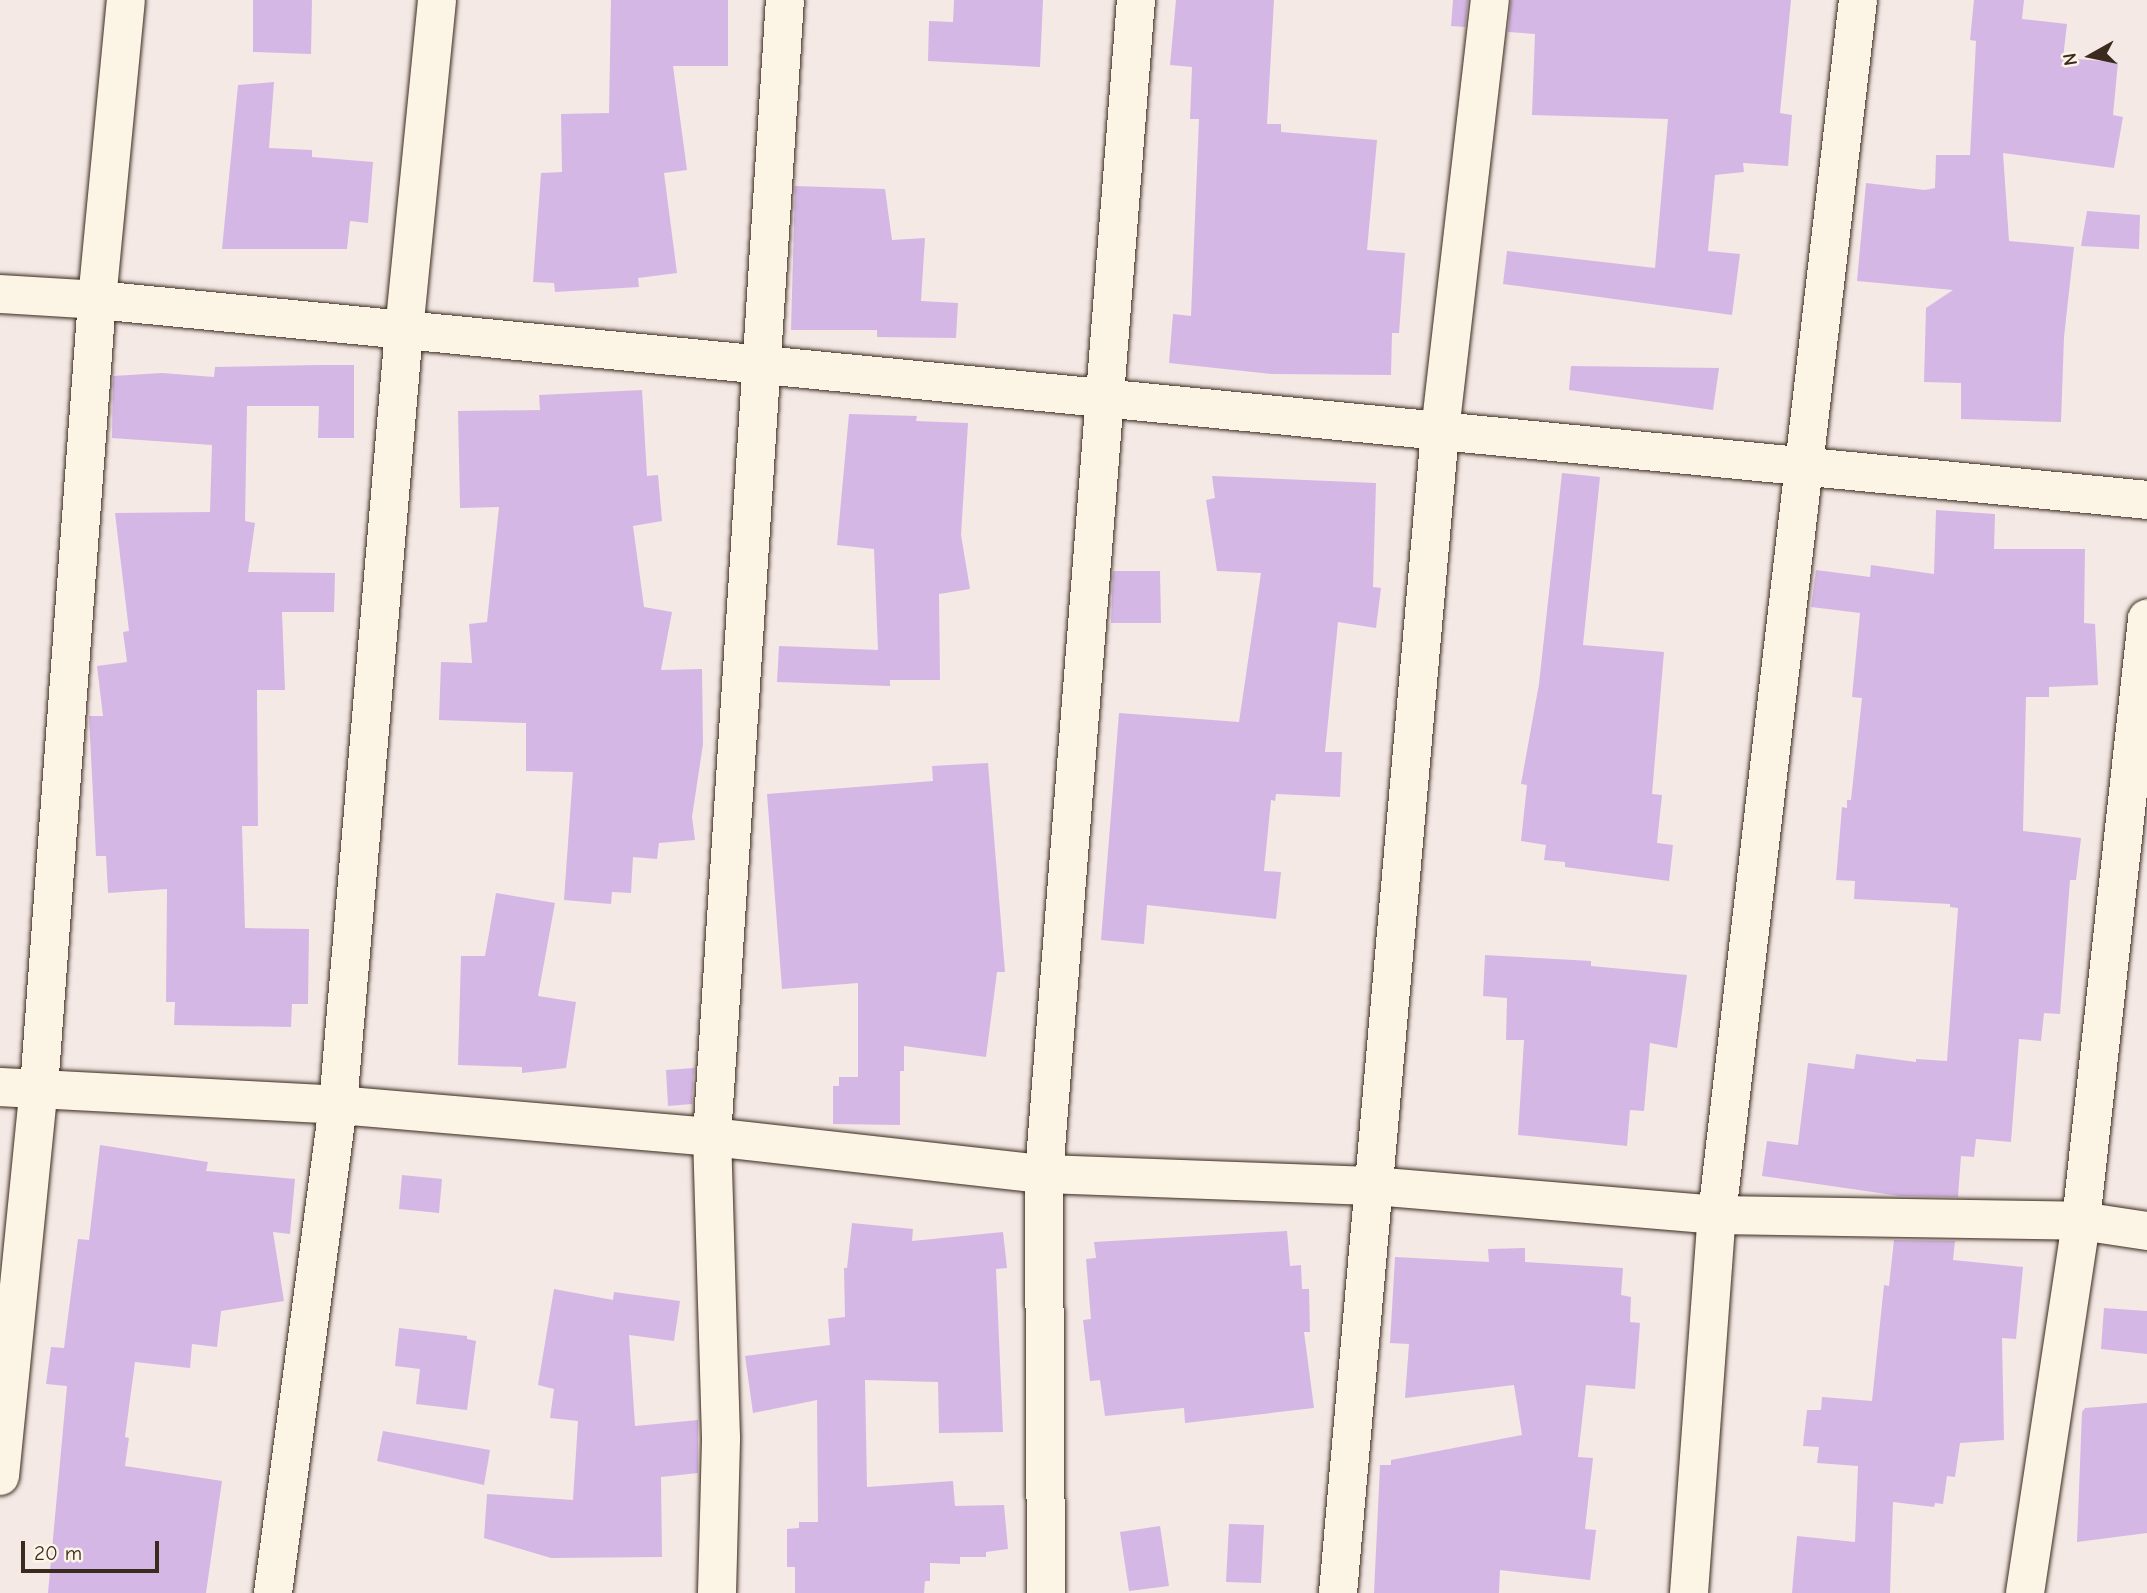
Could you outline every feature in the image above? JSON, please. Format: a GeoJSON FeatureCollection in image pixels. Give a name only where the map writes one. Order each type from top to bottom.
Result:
{"type":"FeatureCollection","features":[{"type":"Feature","properties":{"kind":"street"},"geometry":{"type":"LineString","coordinates":[[0,1476],[39,1088],[97,300],[126,0]]}},
{"type":"Feature","properties":{"kind":"street"},"geometry":{"type":"LineString","coordinates":[[273,1593],[338,1105],[404,331],[437,0]]}},
{"type":"Feature","properties":{"kind":"street"},"geometry":{"type":"LineString","coordinates":[[717,1593],[722,1438],[712,1137],[785,0]]}},
{"type":"Feature","properties":{"kind":"street"},"geometry":{"type":"LineString","coordinates":[[1046,1593],[1044,1174],[1136,0]]}},
{"type":"Feature","properties":{"kind":"street"},"geometry":{"type":"LineString","coordinates":[[1338,1593],[1440,431],[1490,0]]}},
{"type":"Feature","properties":{"kind":"street"},"geometry":{"type":"LineString","coordinates":[[1689,1593],[1717,1215],[1858,0]]}},
{"type":"Feature","properties":{"kind":"street"},"geometry":{"type":"LineString","coordinates":[[0,294],[97,300],[2147,500]]}},
{"type":"Feature","properties":{"kind":"street"},"geometry":{"type":"LineString","coordinates":[[2025,1593],[2081,1221],[2147,619]]}},
{"type":"Feature","properties":{"kind":"street"},"geometry":{"type":"LineString","coordinates":[[0,1087],[338,1105],[712,1137],[1044,1174],[1373,1186],[1717,1215],[2081,1221],[2147,1231]]}},
{"type":"Feature","properties":{"kind":"building"},"geometry":{"type":"Polygon","coordinates":[[[253,0],[312,0],[311,54],[253,52],[253,0]]]}},
{"type":"Feature","properties":{"kind":"building"},"geometry":{"type":"Polygon","coordinates":[[[611,0],[728,0],[728,66],[673,66],[687,170],[664,173],[677,273],[638,278],[639,287],[555,292],[554,283],[533,282],[541,173],[562,172],[561,114],[609,113],[611,0]]]}},
{"type":"Feature","properties":{"kind":"building"},"geometry":{"type":"Polygon","coordinates":[[[954,0],[1043,0],[1040,67],[928,61],[929,21],[953,22],[954,0]]]}},
{"type":"Feature","properties":{"kind":"building"},"geometry":{"type":"Polygon","coordinates":[[[1176,0],[1274,0],[1267,124],[1281,124],[1281,132],[1377,140],[1367,250],[1405,253],[1399,333],[1392,333],[1391,375],[1271,374],[1169,363],[1173,314],[1191,316],[1199,119],[1190,119],[1192,67],[1170,65],[1176,0]]]}},
{"type":"Feature","properties":{"kind":"building"},"geometry":{"type":"Polygon","coordinates":[[[1453,0],[1468,0],[1465,27],[1451,26],[1453,0]]]}},
{"type":"Feature","properties":{"kind":"building"},"geometry":{"type":"Polygon","coordinates":[[[1511,0],[1791,0],[1780,113],[1792,115],[1788,166],[1743,163],[1744,172],[1715,175],[1708,251],[1740,254],[1732,315],[1503,284],[1507,251],[1655,268],[1668,119],[1532,115],[1535,34],[1508,32],[1511,0]]]}},
{"type":"Feature","properties":{"kind":"building"},"geometry":{"type":"Polygon","coordinates":[[[1974,0],[2024,0],[2022,19],[2067,24],[2063,58],[2118,62],[2113,115],[2123,117],[2114,168],[2003,153],[2009,241],[2074,247],[2064,337],[2061,422],[1961,419],[1961,383],[1924,382],[1926,308],[1953,290],[1857,281],[1866,183],[1925,190],[1935,188],[1936,155],[1970,155],[1976,41],[1970,40],[1974,0]]]}},
{"type":"Feature","properties":{"kind":"building"},"geometry":{"type":"Polygon","coordinates":[[[274,82],[269,148],[312,150],[312,157],[373,162],[368,223],[350,221],[347,249],[222,249],[238,85],[274,82]]]}},
{"type":"Feature","properties":{"kind":"building"},"geometry":{"type":"Polygon","coordinates":[[[795,186],[885,189],[892,240],[925,238],[921,301],[958,303],[956,338],[877,337],[877,330],[791,330],[795,186]]]}},
{"type":"Feature","properties":{"kind":"building"},"geometry":{"type":"Polygon","coordinates":[[[2087,211],[2140,215],[2139,249],[2081,246],[2087,211]]]}},
{"type":"Feature","properties":{"kind":"building"},"geometry":{"type":"Polygon","coordinates":[[[354,365],[354,438],[318,438],[319,406],[247,406],[245,521],[255,523],[248,572],[335,573],[334,612],[282,612],[285,690],[257,690],[258,826],[242,826],[245,928],[309,929],[308,1004],[292,1004],[291,1027],[174,1025],[175,1002],[166,1002],[167,889],[108,893],[106,856],[96,856],[89,716],[103,716],[97,666],[127,662],[123,632],[129,631],[115,513],[210,512],[212,445],[112,438],[113,376],[162,373],[214,377],[215,367],[354,365]]]}},
{"type":"Feature","properties":{"kind":"building"},"geometry":{"type":"Polygon","coordinates":[[[1571,366],[1719,368],[1713,410],[1569,390],[1571,366]]]}},
{"type":"Feature","properties":{"kind":"building"},"geometry":{"type":"Polygon","coordinates":[[[642,390],[647,476],[658,475],[662,521],[633,526],[644,607],[672,612],[661,670],[702,669],[703,744],[692,817],[695,840],[659,843],[657,859],[633,857],[631,893],[612,892],[611,904],[564,900],[573,772],[526,771],[526,723],[439,720],[441,662],[472,663],[469,624],[487,622],[499,507],[460,508],[458,411],[540,410],[539,395],[642,390]]]}},
{"type":"Feature","properties":{"kind":"building"},"geometry":{"type":"Polygon","coordinates":[[[849,414],[917,416],[916,421],[968,423],[961,535],[970,589],[939,594],[940,680],[890,680],[890,686],[777,682],[779,646],[878,650],[874,549],[837,545],[849,414]]]}},
{"type":"Feature","properties":{"kind":"building"},"geometry":{"type":"Polygon","coordinates":[[[1562,473],[1600,477],[1583,645],[1664,652],[1652,794],[1662,795],[1657,843],[1673,845],[1669,881],[1565,867],[1565,862],[1544,860],[1546,845],[1521,841],[1527,785],[1521,784],[1539,684],[1562,473]]]}},
{"type":"Feature","properties":{"kind":"building"},"geometry":{"type":"Polygon","coordinates":[[[1212,476],[1376,483],[1373,587],[1381,588],[1376,628],[1338,622],[1325,752],[1342,752],[1340,797],[1276,794],[1275,801],[1271,800],[1264,871],[1281,872],[1276,919],[1147,905],[1144,944],[1101,940],[1119,713],[1239,722],[1261,573],[1217,571],[1206,500],[1215,498],[1212,476]]]}},
{"type":"Feature","properties":{"kind":"building"},"geometry":{"type":"Polygon","coordinates":[[[1936,510],[1995,514],[1994,549],[2085,549],[2084,623],[2095,624],[2098,685],[2049,687],[2049,697],[2026,697],[2023,831],[2081,838],[2076,880],[2070,880],[2060,1014],[2044,1013],[2041,1041],[2019,1039],[2011,1142],[1976,1139],[1974,1157],[1961,1156],[1958,1197],[1900,1196],[1762,1176],[1767,1141],[1798,1145],[1808,1063],[1854,1069],[1856,1054],[1916,1062],[1916,1059],[1947,1061],[1958,908],[1950,907],[1950,904],[1854,899],[1855,881],[1836,880],[1842,807],[1847,808],[1847,800],[1851,800],[1862,698],[1852,697],[1860,613],[1811,607],[1816,570],[1870,577],[1871,565],[1934,574],[1936,510]]]}},
{"type":"Feature","properties":{"kind":"building"},"geometry":{"type":"Polygon","coordinates":[[[1113,571],[1160,571],[1161,623],[1111,623],[1113,571]]]}},
{"type":"Feature","properties":{"kind":"building"},"geometry":{"type":"Polygon","coordinates":[[[988,763],[1005,972],[997,972],[986,1057],[904,1046],[904,1071],[900,1071],[900,1125],[833,1124],[833,1086],[839,1086],[839,1077],[858,1077],[858,983],[782,989],[767,794],[933,781],[932,766],[988,763]]]}},
{"type":"Feature","properties":{"kind":"building"},"geometry":{"type":"Polygon","coordinates":[[[496,893],[555,903],[538,996],[576,1002],[566,1068],[522,1073],[522,1067],[458,1065],[461,956],[485,956],[496,893]]]}},
{"type":"Feature","properties":{"kind":"building"},"geometry":{"type":"Polygon","coordinates":[[[1485,955],[1591,961],[1591,966],[1687,975],[1677,1048],[1650,1043],[1644,1111],[1630,1110],[1627,1146],[1518,1135],[1524,1040],[1506,1040],[1507,998],[1483,996],[1485,955]]]}},
{"type":"Feature","properties":{"kind":"building"},"geometry":{"type":"Polygon","coordinates":[[[694,1068],[692,1104],[668,1106],[666,1070],[694,1068]]]}},
{"type":"Feature","properties":{"kind":"building"},"geometry":{"type":"Polygon","coordinates":[[[100,1145],[208,1162],[206,1171],[295,1179],[290,1234],[273,1232],[284,1301],[221,1311],[217,1347],[192,1344],[190,1368],[135,1362],[125,1437],[129,1438],[125,1466],[222,1481],[206,1593],[48,1593],[67,1386],[46,1384],[51,1347],[64,1348],[78,1239],[89,1240],[100,1145]]]}},
{"type":"Feature","properties":{"kind":"building"},"geometry":{"type":"Polygon","coordinates":[[[402,1175],[442,1179],[439,1213],[399,1209],[402,1175]]]}},
{"type":"Feature","properties":{"kind":"building"},"geometry":{"type":"Polygon","coordinates":[[[852,1223],[913,1229],[912,1241],[1003,1232],[1007,1268],[996,1269],[1003,1432],[939,1433],[938,1382],[865,1380],[867,1487],[953,1481],[955,1506],[1004,1505],[1008,1549],[986,1552],[986,1557],[960,1557],[960,1564],[930,1563],[930,1581],[925,1581],[924,1593],[795,1593],[795,1567],[787,1567],[787,1529],[799,1528],[799,1522],[818,1522],[817,1400],[753,1413],[745,1356],[830,1345],[828,1319],[845,1317],[844,1268],[847,1268],[852,1223]]]}},
{"type":"Feature","properties":{"kind":"building"},"geometry":{"type":"Polygon","coordinates":[[[1287,1231],[1290,1266],[1301,1265],[1302,1289],[1309,1289],[1310,1332],[1304,1332],[1314,1408],[1185,1423],[1184,1408],[1105,1416],[1100,1380],[1090,1381],[1083,1320],[1091,1319],[1086,1259],[1096,1258],[1094,1242],[1287,1231]]]}},
{"type":"Feature","properties":{"kind":"building"},"geometry":{"type":"Polygon","coordinates":[[[1894,1240],[1955,1241],[1953,1260],[2023,1267],[2016,1339],[2002,1338],[2004,1440],[1960,1443],[1955,1477],[1947,1476],[1943,1504],[1935,1503],[1934,1507],[1893,1502],[1890,1593],[1792,1593],[1797,1536],[1855,1542],[1858,1466],[1817,1463],[1819,1447],[1803,1446],[1807,1410],[1821,1410],[1822,1397],[1872,1401],[1884,1285],[1889,1286],[1894,1240]]]}},
{"type":"Feature","properties":{"kind":"building"},"geometry":{"type":"Polygon","coordinates":[[[1525,1248],[1525,1262],[1623,1268],[1621,1295],[1631,1297],[1630,1322],[1640,1323],[1635,1389],[1586,1385],[1578,1457],[1593,1458],[1585,1529],[1596,1530],[1590,1580],[1500,1570],[1499,1593],[1374,1593],[1380,1465],[1391,1465],[1391,1460],[1522,1435],[1514,1385],[1405,1398],[1409,1344],[1390,1343],[1395,1257],[1489,1262],[1488,1249],[1525,1248]]]}},
{"type":"Feature","properties":{"kind":"building"},"geometry":{"type":"Polygon","coordinates":[[[554,1289],[613,1300],[614,1292],[680,1301],[674,1341],[629,1335],[635,1426],[698,1420],[698,1473],[661,1477],[662,1557],[551,1558],[484,1538],[487,1494],[573,1500],[578,1421],[550,1418],[554,1389],[538,1385],[554,1289]]]}},
{"type":"Feature","properties":{"kind":"building"},"geometry":{"type":"Polygon","coordinates":[[[2104,1308],[2147,1311],[2147,1354],[2101,1349],[2104,1308]]]}},
{"type":"Feature","properties":{"kind":"building"},"geometry":{"type":"Polygon","coordinates":[[[399,1328],[467,1336],[467,1339],[476,1341],[467,1410],[416,1404],[420,1369],[395,1366],[399,1328]]]}},
{"type":"Feature","properties":{"kind":"building"},"geometry":{"type":"Polygon","coordinates":[[[2147,1403],[2147,1533],[2077,1542],[2082,1412],[2085,1408],[2147,1403]]]}},
{"type":"Feature","properties":{"kind":"building"},"geometry":{"type":"Polygon","coordinates":[[[383,1431],[490,1450],[484,1485],[377,1461],[383,1431]]]}},
{"type":"Feature","properties":{"kind":"building"},"geometry":{"type":"Polygon","coordinates":[[[1229,1524],[1264,1525],[1261,1583],[1226,1582],[1229,1524]]]}},
{"type":"Feature","properties":{"kind":"building"},"geometry":{"type":"Polygon","coordinates":[[[1160,1526],[1169,1586],[1129,1591],[1120,1532],[1160,1526]]]}}]}
